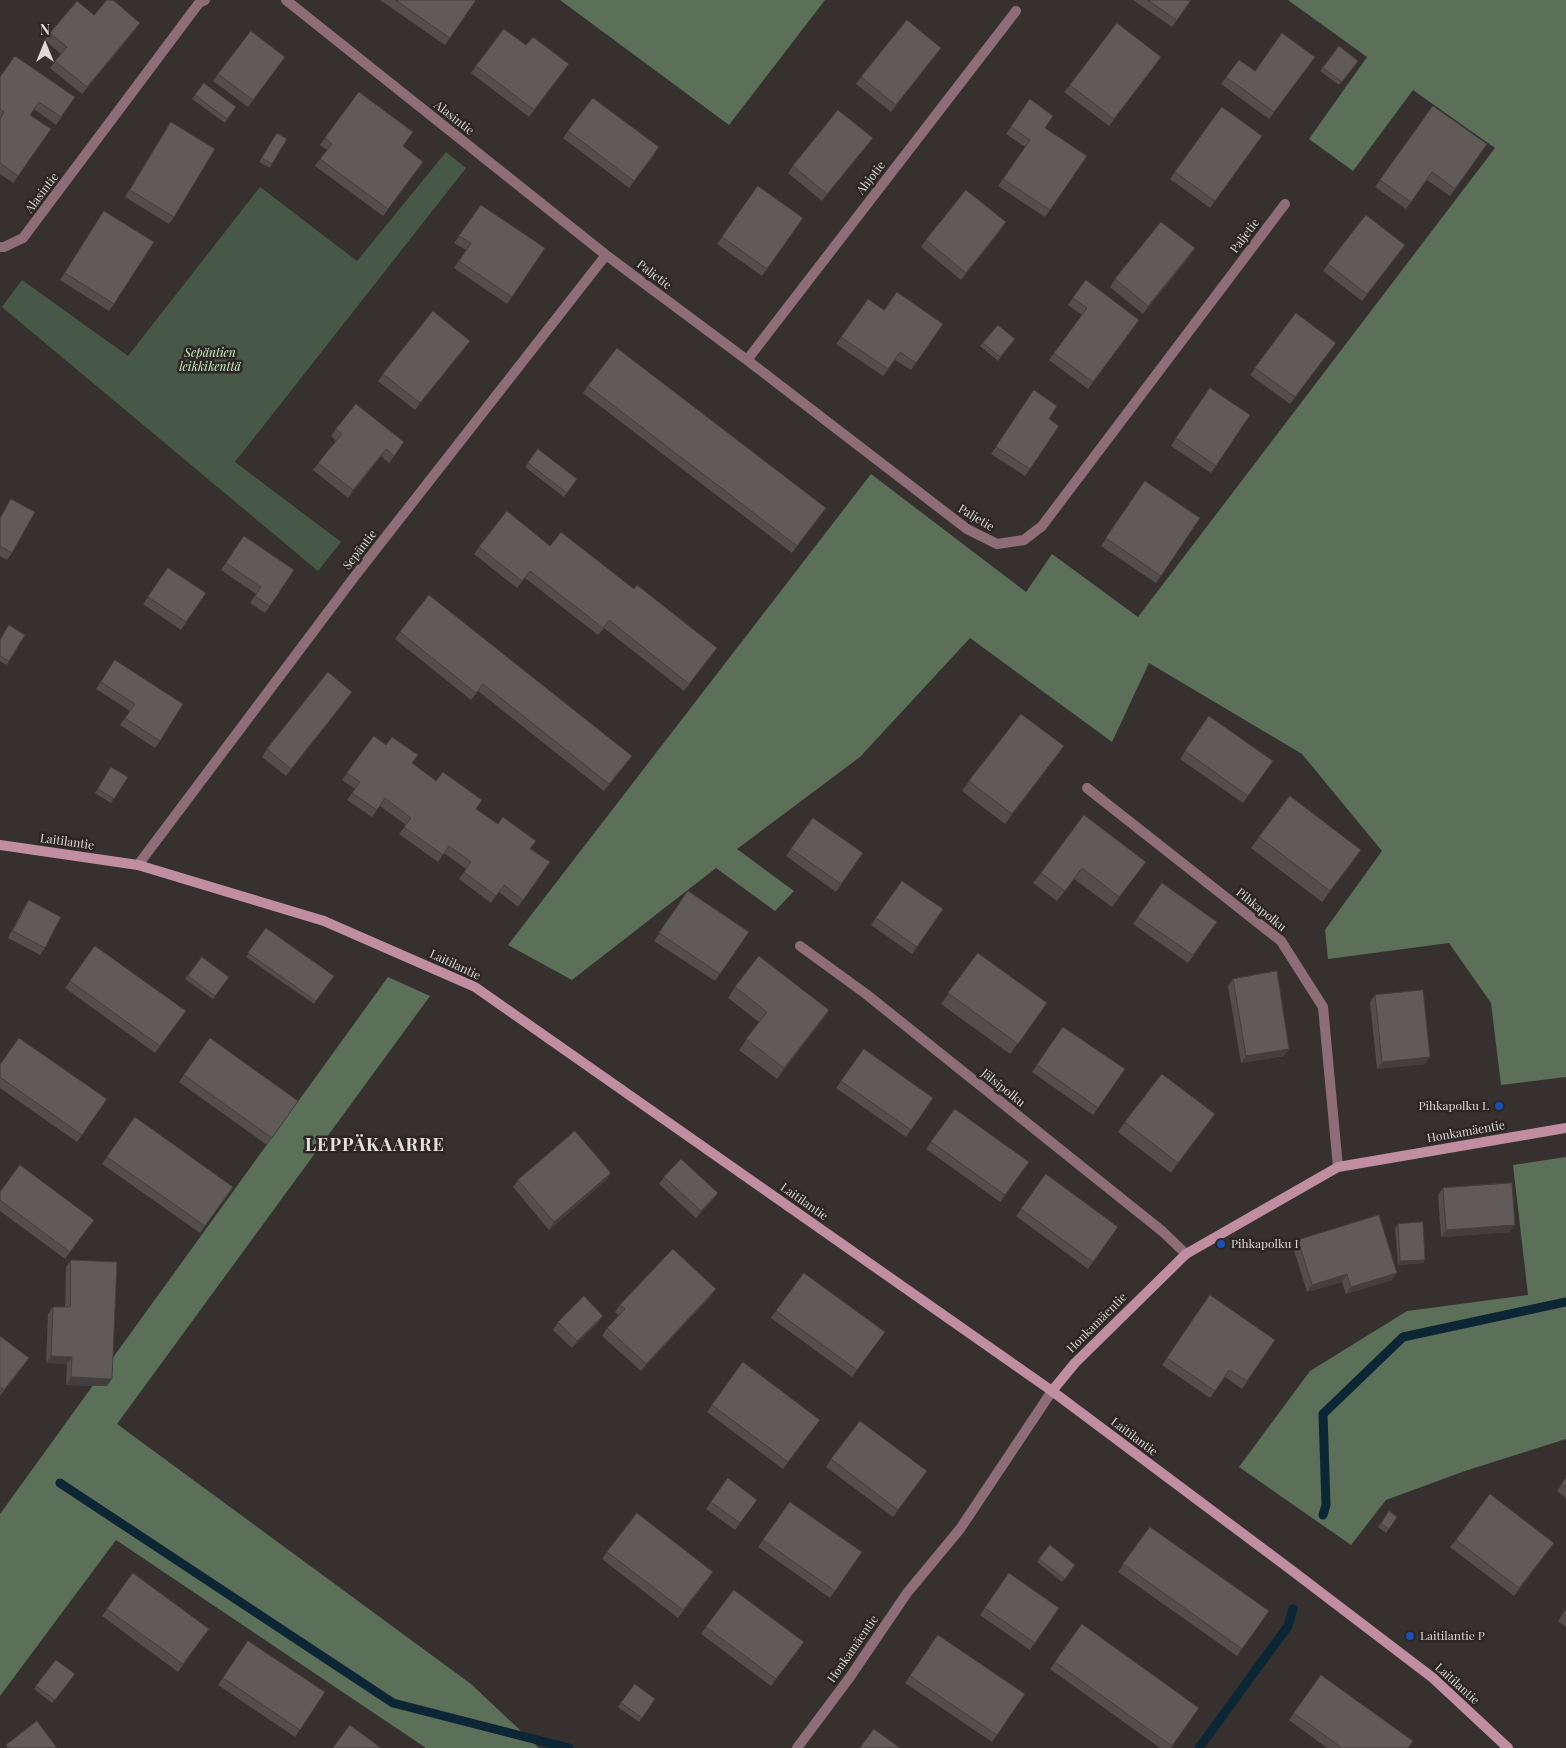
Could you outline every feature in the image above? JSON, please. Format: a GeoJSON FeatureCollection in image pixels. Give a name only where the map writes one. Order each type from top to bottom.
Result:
{"type":"FeatureCollection","features":[{"type":"Feature","properties":{"kind":"street","name":"Alasintie"},"geometry":{"type":"LineString","coordinates":[[0,247],[23,238],[199,3],[204,0]]}},
{"type":"Feature","properties":{"kind":"street","name":"Alasintie"},"geometry":{"type":"LineString","coordinates":[[286,0],[606,255]]}},
{"type":"Feature","properties":{"kind":"street","name":"Ahjotie"},"geometry":{"type":"LineString","coordinates":[[747,360],[1016,11]]}},
{"type":"Feature","properties":{"kind":"street","name":"Paljetie"},"geometry":{"type":"LineString","coordinates":[[606,255],[747,360],[967,529],[997,544],[1024,540],[1042,526],[1285,204]]}},
{"type":"Feature","properties":{"kind":"street","name":"Sepäntie"},"geometry":{"type":"LineString","coordinates":[[138,865],[355,576],[606,255]]}},
{"type":"Feature","properties":{"kind":"street","name":"Pihkapolku"},"geometry":{"type":"LineString","coordinates":[[1086,788],[1280,941],[1323,1007],[1338,1167]]}},
{"type":"Feature","properties":{"kind":"street","name":"Laitilantie"},"geometry":{"type":"LineString","coordinates":[[0,846],[138,865],[324,921],[475,987],[1052,1391],[1426,1673],[1508,1748]]}},
{"type":"Feature","properties":{"kind":"street","name":"Jälsipolku"},"geometry":{"type":"LineString","coordinates":[[800,946],[866,994],[1162,1230],[1186,1254]]}},
{"type":"Feature","properties":{"kind":"street","name":"Honkamäentie"},"geometry":{"type":"LineString","coordinates":[[797,1748],[850,1676],[907,1593],[960,1529],[1052,1391],[1075,1362],[1186,1254],[1338,1167],[1566,1128]]}},
{"type":"Feature","properties":{"kind":"green space"},"geometry":{"type":"Polygon","coordinates":[[[560,0],[825,0],[729,125],[560,0]]]}},
{"type":"Feature","properties":{"kind":"green space"},"geometry":{"type":"Polygon","coordinates":[[[1288,0],[1566,0],[1566,1077],[1501,1085],[1491,1003],[1449,943],[1328,959],[1325,930],[1382,851],[1302,754],[1149,663],[1112,742],[970,638],[860,757],[737,849],[794,891],[775,911],[716,868],[572,980],[508,945],[871,474],[1026,592],[1052,554],[1138,617],[1495,148],[1413,90],[1353,171],[1309,139],[1367,57],[1288,0]]]}},
{"type":"Feature","properties":{"kind":"green space","name":"Sepäntien leikkikenttä"},"geometry":{"type":"Polygon","coordinates":[[[446,152],[466,168],[235,462],[341,542],[318,571],[2,307],[22,280],[128,356],[260,187],[357,261],[446,152]]]}},
{"type":"Feature","properties":{"kind":"green space"},"geometry":{"type":"Polygon","coordinates":[[[388,977],[430,996],[117,1424],[471,1684],[539,1748],[426,1748],[116,1540],[0,1696],[0,1514],[388,977]]]}},
{"type":"Feature","properties":{"kind":"green space"},"geometry":{"type":"Polygon","coordinates":[[[1566,1157],[1566,1439],[1465,1471],[1386,1500],[1351,1545],[1239,1467],[1310,1371],[1407,1311],[1528,1295],[1513,1165],[1566,1157]]]}},
{"type":"Feature","properties":{"kind":"building"},"geometry":{"type":"Polygon","coordinates":[[[107,0],[113,0],[140,23],[87,87],[55,61],[67,47],[50,33],[77,1],[94,15],[107,0]]]}},
{"type":"Feature","properties":{"kind":"building"},"geometry":{"type":"Polygon","coordinates":[[[396,0],[476,0],[450,38],[396,0]]]}},
{"type":"Feature","properties":{"kind":"building"},"geometry":{"type":"Polygon","coordinates":[[[1148,0],[1191,0],[1177,20],[1148,0]]]}},
{"type":"Feature","properties":{"kind":"building"},"geometry":{"type":"Polygon","coordinates":[[[907,20],[941,48],[896,105],[861,77],[907,20]]]}},
{"type":"Feature","properties":{"kind":"building"},"geometry":{"type":"Polygon","coordinates":[[[1117,23],[1161,57],[1114,119],[1070,85],[1117,23]]]}},
{"type":"Feature","properties":{"kind":"building"},"geometry":{"type":"Polygon","coordinates":[[[504,29],[526,45],[533,37],[569,64],[534,110],[476,66],[504,29]]]}},
{"type":"Feature","properties":{"kind":"building"},"geometry":{"type":"Polygon","coordinates":[[[251,31],[285,57],[253,100],[218,74],[251,31]]]}},
{"type":"Feature","properties":{"kind":"building"},"geometry":{"type":"Polygon","coordinates":[[[1282,33],[1315,57],[1274,112],[1226,77],[1239,60],[1255,71],[1282,33]]]}},
{"type":"Feature","properties":{"kind":"building"},"geometry":{"type":"Polygon","coordinates":[[[1339,46],[1358,61],[1342,82],[1323,68],[1339,46]]]}},
{"type":"Feature","properties":{"kind":"building"},"geometry":{"type":"Polygon","coordinates":[[[15,56],[75,97],[61,117],[39,102],[30,115],[51,129],[18,176],[0,163],[0,119],[4,112],[0,109],[0,77],[15,56]]]}},
{"type":"Feature","properties":{"kind":"building"},"geometry":{"type":"Polygon","coordinates":[[[204,83],[236,107],[227,119],[195,95],[204,83]]]}},
{"type":"Feature","properties":{"kind":"building"},"geometry":{"type":"Polygon","coordinates":[[[359,92],[413,132],[403,146],[423,162],[388,209],[320,159],[332,144],[325,138],[359,92]]]}},
{"type":"Feature","properties":{"kind":"building"},"geometry":{"type":"Polygon","coordinates":[[[593,98],[659,147],[634,181],[568,131],[593,98]]]}},
{"type":"Feature","properties":{"kind":"building"},"geometry":{"type":"Polygon","coordinates":[[[1030,99],[1053,116],[1045,128],[1087,156],[1050,210],[1003,179],[1030,140],[1011,127],[1030,99]]]}},
{"type":"Feature","properties":{"kind":"building"},"geometry":{"type":"Polygon","coordinates":[[[1433,106],[1487,144],[1455,189],[1432,172],[1411,202],[1380,180],[1433,106]]]}},
{"type":"Feature","properties":{"kind":"building"},"geometry":{"type":"Polygon","coordinates":[[[1222,107],[1262,136],[1215,201],[1175,172],[1222,107]]]}},
{"type":"Feature","properties":{"kind":"building"},"geometry":{"type":"Polygon","coordinates":[[[838,110],[873,138],[827,194],[793,166],[838,110]]]}},
{"type":"Feature","properties":{"kind":"building"},"geometry":{"type":"Polygon","coordinates":[[[171,122],[215,149],[174,217],[130,190],[171,122]]]}},
{"type":"Feature","properties":{"kind":"building"},"geometry":{"type":"Polygon","coordinates":[[[277,133],[287,139],[272,164],[262,158],[277,133]]]}},
{"type":"Feature","properties":{"kind":"building"},"geometry":{"type":"Polygon","coordinates":[[[758,186],[803,218],[767,269],[722,237],[758,186]]]}},
{"type":"Feature","properties":{"kind":"building"},"geometry":{"type":"Polygon","coordinates":[[[966,190],[1006,222],[966,273],[926,240],[966,190]]]}},
{"type":"Feature","properties":{"kind":"building"},"geometry":{"type":"Polygon","coordinates":[[[481,205],[545,248],[512,297],[459,261],[471,243],[459,236],[481,205]]]}},
{"type":"Feature","properties":{"kind":"building"},"geometry":{"type":"Polygon","coordinates":[[[104,211],[154,242],[114,304],[65,273],[104,211]]]}},
{"type":"Feature","properties":{"kind":"building"},"geometry":{"type":"Polygon","coordinates":[[[1366,215],[1405,245],[1367,294],[1328,264],[1366,215]]]}},
{"type":"Feature","properties":{"kind":"building"},"geometry":{"type":"Polygon","coordinates":[[[1161,222],[1195,248],[1148,306],[1115,279],[1161,222]]]}},
{"type":"Feature","properties":{"kind":"building"},"geometry":{"type":"Polygon","coordinates":[[[1086,280],[1139,320],[1093,382],[1054,353],[1087,308],[1073,298],[1086,280]]]}},
{"type":"Feature","properties":{"kind":"building"},"geometry":{"type":"Polygon","coordinates":[[[897,292],[943,324],[916,363],[900,352],[888,369],[841,337],[868,299],[884,310],[897,292]]]}},
{"type":"Feature","properties":{"kind":"building"},"geometry":{"type":"Polygon","coordinates":[[[433,311],[470,341],[420,403],[383,374],[433,311]]]}},
{"type":"Feature","properties":{"kind":"building"},"geometry":{"type":"Polygon","coordinates":[[[1296,313],[1336,343],[1295,397],[1255,368],[1296,313]]]}},
{"type":"Feature","properties":{"kind":"building"},"geometry":{"type":"Polygon","coordinates":[[[998,325],[1015,339],[1000,357],[983,343],[998,325]]]}},
{"type":"Feature","properties":{"kind":"building"},"geometry":{"type":"Polygon","coordinates":[[[617,348],[826,508],[797,546],[588,386],[617,348]]]}},
{"type":"Feature","properties":{"kind":"building"},"geometry":{"type":"Polygon","coordinates":[[[1210,388],[1250,415],[1216,466],[1176,438],[1210,388]]]}},
{"type":"Feature","properties":{"kind":"building"},"geometry":{"type":"Polygon","coordinates":[[[1034,390],[1057,406],[1049,419],[1059,426],[1030,469],[996,447],[1034,390]]]}},
{"type":"Feature","properties":{"kind":"building"},"geometry":{"type":"Polygon","coordinates":[[[356,404],[404,442],[394,456],[386,449],[353,490],[318,463],[342,434],[336,429],[356,404]]]}},
{"type":"Feature","properties":{"kind":"building"},"geometry":{"type":"Polygon","coordinates":[[[538,449],[577,479],[567,493],[528,463],[538,449]]]}},
{"type":"Feature","properties":{"kind":"building"},"geometry":{"type":"Polygon","coordinates":[[[1145,481],[1200,518],[1161,576],[1106,538],[1145,481]]]}},
{"type":"Feature","properties":{"kind":"building"},"geometry":{"type":"Polygon","coordinates":[[[11,499],[35,512],[12,553],[0,546],[0,519],[11,499]]]}},
{"type":"Feature","properties":{"kind":"building"},"geometry":{"type":"Polygon","coordinates":[[[507,511],[550,546],[561,532],[634,589],[637,585],[717,648],[689,684],[609,620],[603,628],[530,571],[522,581],[479,547],[507,511]]]}},
{"type":"Feature","properties":{"kind":"building"},"geometry":{"type":"Polygon","coordinates":[[[244,536],[294,570],[270,606],[255,596],[261,587],[226,563],[244,536]]]}},
{"type":"Feature","properties":{"kind":"building"},"geometry":{"type":"Polygon","coordinates":[[[168,568],[206,593],[186,622],[148,597],[168,568]]]}},
{"type":"Feature","properties":{"kind":"building"},"geometry":{"type":"Polygon","coordinates":[[[429,595],[632,756],[609,784],[483,684],[476,693],[400,632],[429,595]]]}},
{"type":"Feature","properties":{"kind":"building"},"geometry":{"type":"Polygon","coordinates":[[[9,625],[25,635],[9,661],[0,656],[0,640],[9,625]]]}},
{"type":"Feature","properties":{"kind":"building"},"geometry":{"type":"Polygon","coordinates":[[[115,660],[183,704],[160,741],[125,718],[135,704],[101,682],[115,660]]]}},
{"type":"Feature","properties":{"kind":"building"},"geometry":{"type":"Polygon","coordinates":[[[328,672],[352,692],[291,769],[267,749],[328,672]]]}},
{"type":"Feature","properties":{"kind":"building"},"geometry":{"type":"Polygon","coordinates":[[[1021,714],[1064,746],[1012,814],[969,781],[1021,714]]]}},
{"type":"Feature","properties":{"kind":"building"},"geometry":{"type":"Polygon","coordinates":[[[1209,716],[1273,761],[1248,796],[1185,751],[1209,716]]]}},
{"type":"Feature","properties":{"kind":"building"},"geometry":{"type":"Polygon","coordinates":[[[374,736],[386,745],[392,737],[418,755],[412,763],[436,781],[443,772],[482,800],[476,809],[498,824],[503,817],[536,841],[530,849],[550,862],[523,900],[504,885],[496,896],[464,872],[471,862],[449,846],[443,855],[404,827],[411,818],[385,798],[377,810],[352,793],[360,782],[347,773],[374,736]]]}},
{"type":"Feature","properties":{"kind":"building"},"geometry":{"type":"Polygon","coordinates":[[[111,767],[128,777],[114,799],[98,789],[111,767]]]}},
{"type":"Feature","properties":{"kind":"building"},"geometry":{"type":"Polygon","coordinates":[[[1290,796],[1361,850],[1330,891],[1259,837],[1290,796]]]}},
{"type":"Feature","properties":{"kind":"building"},"geometry":{"type":"Polygon","coordinates":[[[1084,815],[1146,862],[1119,897],[1082,868],[1065,891],[1041,873],[1084,815]]]}},
{"type":"Feature","properties":{"kind":"building"},"geometry":{"type":"Polygon","coordinates":[[[813,818],[863,853],[841,884],[791,849],[813,818]]]}},
{"type":"Feature","properties":{"kind":"building"},"geometry":{"type":"Polygon","coordinates":[[[902,881],[943,909],[917,947],[876,918],[902,881]]]}},
{"type":"Feature","properties":{"kind":"building"},"geometry":{"type":"Polygon","coordinates":[[[1162,883],[1217,922],[1193,955],[1138,917],[1162,883]]]}},
{"type":"Feature","properties":{"kind":"building"},"geometry":{"type":"Polygon","coordinates":[[[688,891],[749,932],[720,974],[659,933],[688,891]]]}},
{"type":"Feature","properties":{"kind":"building"},"geometry":{"type":"Polygon","coordinates":[[[29,900],[61,917],[45,948],[13,931],[29,900]]]}},
{"type":"Feature","properties":{"kind":"building"},"geometry":{"type":"Polygon","coordinates":[[[266,928],[334,976],[316,1001],[248,953],[266,928]]]}},
{"type":"Feature","properties":{"kind":"building"},"geometry":{"type":"Polygon","coordinates":[[[95,946],[186,1011],[160,1046],[70,981],[95,946]]]}},
{"type":"Feature","properties":{"kind":"building"},"geometry":{"type":"Polygon","coordinates":[[[978,953],[1047,1003],[1018,1044],[948,993],[978,953]]]}},
{"type":"Feature","properties":{"kind":"building"},"geometry":{"type":"Polygon","coordinates":[[[759,956],[829,1010],[784,1068],[746,1039],[767,1012],[735,987],[759,956]]]}},
{"type":"Feature","properties":{"kind":"building"},"geometry":{"type":"Polygon","coordinates":[[[202,957],[229,977],[215,996],[188,976],[202,957]]]}},
{"type":"Feature","properties":{"kind":"building"},"geometry":{"type":"Polygon","coordinates":[[[1277,971],[1289,1049],[1246,1056],[1233,979],[1277,971]]]}},
{"type":"Feature","properties":{"kind":"building"},"geometry":{"type":"Polygon","coordinates":[[[1423,990],[1430,1057],[1382,1062],[1375,995],[1423,990]]]}},
{"type":"Feature","properties":{"kind":"building"},"geometry":{"type":"Polygon","coordinates":[[[1063,1027],[1125,1069],[1098,1108],[1037,1065],[1063,1027]]]}},
{"type":"Feature","properties":{"kind":"building"},"geometry":{"type":"Polygon","coordinates":[[[19,1038],[107,1099],[82,1135],[0,1077],[0,1065],[19,1038]]]}},
{"type":"Feature","properties":{"kind":"building"},"geometry":{"type":"Polygon","coordinates":[[[210,1038],[298,1101],[272,1138],[184,1075],[210,1038]]]}},
{"type":"Feature","properties":{"kind":"building"},"geometry":{"type":"Polygon","coordinates":[[[864,1049],[933,1098],[911,1130],[841,1081],[864,1049]]]}},
{"type":"Feature","properties":{"kind":"building"},"geometry":{"type":"Polygon","coordinates":[[[1162,1074],[1215,1114],[1178,1163],[1125,1122],[1162,1074]]]}},
{"type":"Feature","properties":{"kind":"building"},"geometry":{"type":"Polygon","coordinates":[[[955,1109],[1029,1162],[1005,1195],[931,1142],[955,1109]]]}},
{"type":"Feature","properties":{"kind":"building"},"geometry":{"type":"Polygon","coordinates":[[[135,1117],[233,1187],[205,1226],[107,1157],[135,1117]]]}},
{"type":"Feature","properties":{"kind":"building"},"geometry":{"type":"Polygon","coordinates":[[[575,1131],[611,1173],[554,1222],[518,1180],[575,1131]]]}},
{"type":"Feature","properties":{"kind":"building"},"geometry":{"type":"Polygon","coordinates":[[[681,1159],[718,1193],[701,1211],[664,1177],[681,1159]]]}},
{"type":"Feature","properties":{"kind":"building"},"geometry":{"type":"Polygon","coordinates":[[[20,1165],[94,1220],[70,1252],[0,1200],[0,1192],[20,1165]]]}},
{"type":"Feature","properties":{"kind":"building"},"geometry":{"type":"Polygon","coordinates":[[[1046,1174],[1118,1227],[1093,1262],[1021,1209],[1046,1174]]]}},
{"type":"Feature","properties":{"kind":"building"},"geometry":{"type":"Polygon","coordinates":[[[1512,1183],[1515,1225],[1446,1230],[1443,1188],[1512,1183]]]}},
{"type":"Feature","properties":{"kind":"building"},"geometry":{"type":"Polygon","coordinates":[[[1379,1215],[1397,1273],[1351,1287],[1347,1274],[1312,1285],[1298,1240],[1379,1215]]]}},
{"type":"Feature","properties":{"kind":"building"},"geometry":{"type":"Polygon","coordinates":[[[1423,1222],[1425,1260],[1400,1261],[1398,1224],[1423,1222]]]}},
{"type":"Feature","properties":{"kind":"building"},"geometry":{"type":"Polygon","coordinates":[[[673,1249],[716,1289],[646,1364],[607,1328],[625,1309],[620,1305],[673,1249]]]}},
{"type":"Feature","properties":{"kind":"building"},"geometry":{"type":"Polygon","coordinates":[[[71,1260],[117,1262],[112,1379],[71,1377],[72,1357],[51,1356],[53,1307],[70,1307],[71,1260]]]}},
{"type":"Feature","properties":{"kind":"building"},"geometry":{"type":"Polygon","coordinates":[[[804,1273],[885,1332],[857,1370],[776,1311],[804,1273]]]}},
{"type":"Feature","properties":{"kind":"building"},"geometry":{"type":"Polygon","coordinates":[[[1210,1295],[1275,1340],[1247,1381],[1229,1370],[1215,1391],[1167,1358],[1210,1295]]]}},
{"type":"Feature","properties":{"kind":"building"},"geometry":{"type":"Polygon","coordinates":[[[584,1296],[603,1316],[577,1341],[558,1322],[584,1296]]]}},
{"type":"Feature","properties":{"kind":"building"},"geometry":{"type":"Polygon","coordinates":[[[0,1336],[29,1358],[4,1390],[0,1387],[0,1336]]]}},
{"type":"Feature","properties":{"kind":"building"},"geometry":{"type":"Polygon","coordinates":[[[743,1362],[820,1420],[788,1462],[712,1405],[743,1362]]]}},
{"type":"Feature","properties":{"kind":"building"},"geometry":{"type":"Polygon","coordinates":[[[860,1421],[927,1471],[898,1510],[831,1459],[860,1421]]]}},
{"type":"Feature","properties":{"kind":"building"},"geometry":{"type":"Polygon","coordinates":[[[728,1478],[757,1500],[740,1523],[711,1502],[728,1478]]]}},
{"type":"Feature","properties":{"kind":"building"},"geometry":{"type":"Polygon","coordinates":[[[1566,1478],[1566,1487],[1562,1484],[1566,1478]]]}},
{"type":"Feature","properties":{"kind":"building"},"geometry":{"type":"Polygon","coordinates":[[[1490,1494],[1554,1543],[1519,1588],[1456,1540],[1490,1494]]]}},
{"type":"Feature","properties":{"kind":"building"},"geometry":{"type":"Polygon","coordinates":[[[790,1502],[862,1552],[835,1591],[763,1540],[790,1502]]]}},
{"type":"Feature","properties":{"kind":"building"},"geometry":{"type":"Polygon","coordinates":[[[1389,1511],[1397,1517],[1389,1529],[1381,1524],[1389,1511]]]}},
{"type":"Feature","properties":{"kind":"building"},"geometry":{"type":"Polygon","coordinates":[[[637,1513],[713,1572],[683,1610],[607,1552],[637,1513]]]}},
{"type":"Feature","properties":{"kind":"building"},"geometry":{"type":"Polygon","coordinates":[[[1150,1527],[1269,1611],[1242,1649],[1123,1564],[1150,1527]]]}},
{"type":"Feature","properties":{"kind":"building"},"geometry":{"type":"Polygon","coordinates":[[[1050,1545],[1075,1565],[1065,1579],[1039,1559],[1050,1545]]]}},
{"type":"Feature","properties":{"kind":"building"},"geometry":{"type":"Polygon","coordinates":[[[133,1573],[209,1629],[183,1664],[107,1609],[133,1573]]]}},
{"type":"Feature","properties":{"kind":"building"},"geometry":{"type":"Polygon","coordinates":[[[1009,1573],[1059,1608],[1035,1643],[985,1608],[1009,1573]]]}},
{"type":"Feature","properties":{"kind":"building"},"geometry":{"type":"Polygon","coordinates":[[[734,1590],[804,1642],[776,1679],[706,1627],[734,1590]]]}},
{"type":"Feature","properties":{"kind":"building"},"geometry":{"type":"Polygon","coordinates":[[[1082,1624],[1199,1708],[1172,1746],[1055,1662],[1082,1624]]]}},
{"type":"Feature","properties":{"kind":"building"},"geometry":{"type":"Polygon","coordinates":[[[938,1635],[1025,1694],[997,1735],[910,1676],[938,1635]]]}},
{"type":"Feature","properties":{"kind":"building"},"geometry":{"type":"Polygon","coordinates":[[[248,1641],[325,1692],[300,1730],[223,1678],[248,1641]]]}},
{"type":"Feature","properties":{"kind":"building"},"geometry":{"type":"Polygon","coordinates":[[[56,1660],[75,1674],[55,1700],[36,1686],[56,1660]]]}},
{"type":"Feature","properties":{"kind":"building"},"geometry":{"type":"Polygon","coordinates":[[[1321,1675],[1413,1741],[1408,1748],[1342,1748],[1294,1713],[1321,1675]]]}},
{"type":"Feature","properties":{"kind":"building"},"geometry":{"type":"Polygon","coordinates":[[[635,1684],[655,1699],[642,1718],[621,1703],[635,1684]]]}},
{"type":"Feature","properties":{"kind":"building"},"geometry":{"type":"Polygon","coordinates":[[[37,1721],[57,1748],[8,1748],[6,1745],[37,1721]]]}},
{"type":"Feature","properties":{"kind":"building"},"geometry":{"type":"Polygon","coordinates":[[[350,1725],[381,1748],[333,1748],[350,1725]]]}},
{"type":"Feature","properties":{"kind":"building"},"geometry":{"type":"Polygon","coordinates":[[[874,1729],[900,1748],[860,1748],[874,1729]]]}},
{"type":"Feature","properties":{"kind":"waterway"},"geometry":{"type":"LineString","coordinates":[[1323,1515],[1326,1505],[1323,1414],[1403,1337],[1566,1302]]}},
{"type":"Feature","properties":{"kind":"waterway"},"geometry":{"type":"LineString","coordinates":[[60,1483],[393,1703],[569,1748]]}},
{"type":"Feature","properties":{"kind":"waterway"},"geometry":{"type":"LineString","coordinates":[[1199,1748],[1288,1626],[1293,1609]]}},
{"type":"Feature","properties":{"kind":"place","name":"Pihkapolku L"},"geometry":{"type":"Point","coordinates":[1499,1106]}},
{"type":"Feature","properties":{"kind":"place","name":"Pihkapolku I"},"geometry":{"type":"Point","coordinates":[1221,1244]}},
{"type":"Feature","properties":{"kind":"place","name":"Laitilantie P"},"geometry":{"type":"Point","coordinates":[1410,1636]}},
{"type":"Feature","properties":{"kind":"district","name":"LEPPÄKAARRE"},"geometry":{"type":"Point","coordinates":[375,1145]}}]}
